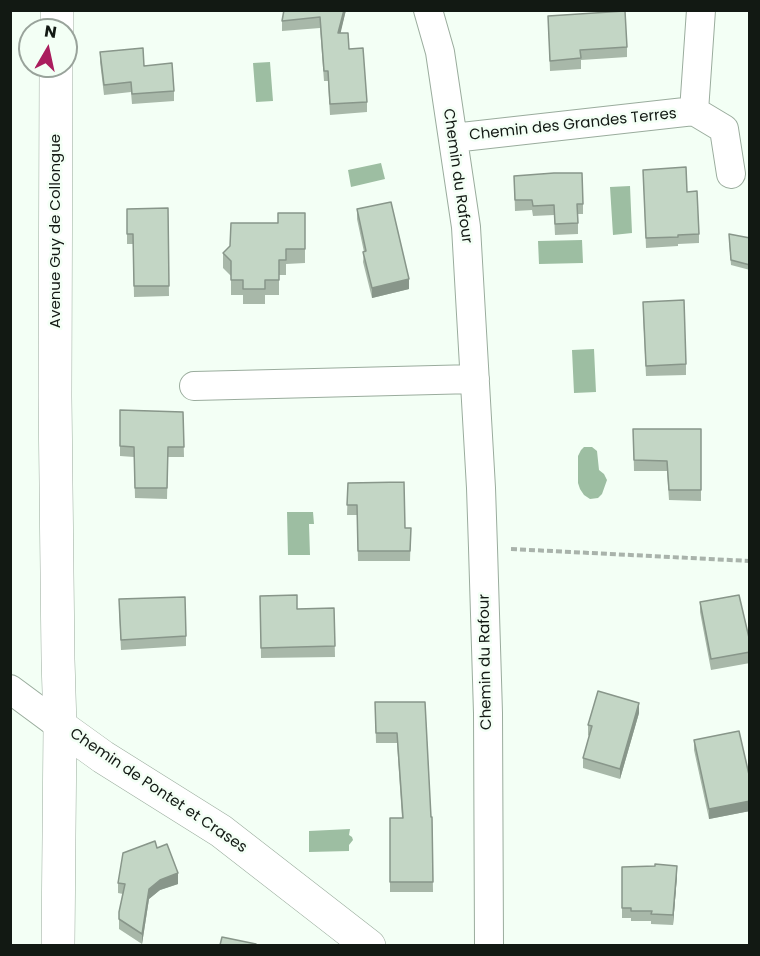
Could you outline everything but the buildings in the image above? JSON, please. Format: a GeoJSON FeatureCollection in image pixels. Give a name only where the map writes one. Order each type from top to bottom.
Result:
{"type":"FeatureCollection","features":[{"type":"Feature","properties":{"kind":"main road","name":"Avenue Guy de Collongue"},"geometry":{"type":"LineString","coordinates":[[57,78],[55,396],[73,530],[77,616],[74,673],[60,726],[58,945]]}},
{"type":"Feature","properties":{"kind":"main road","name":"Chemin de Pontet et Crases"},"geometry":{"type":"LineString","coordinates":[[60,726],[103,757],[221,831],[369,945]]}},
{"type":"Feature","properties":{"kind":"street","name":"Chemin du Rafour"},"geometry":{"type":"LineString","coordinates":[[428,10],[440,52],[466,227],[483,548],[488,713],[489,945]]}},
{"type":"Feature","properties":{"kind":"street","name":"Chemin des Grandes Terres"},"geometry":{"type":"LineString","coordinates":[[694,111],[701,10]]}},
{"type":"Feature","properties":{"kind":"street","name":"Chemin des Grandes Terres"},"geometry":{"type":"LineString","coordinates":[[453,138],[694,111],[724,129],[731,174]]}},
{"type":"Feature","properties":{"kind":"street"},"geometry":{"type":"LineString","coordinates":[[194,386],[475,379]]}},
{"type":"Feature","properties":{"kind":"street"},"geometry":{"type":"LineString","coordinates":[[10,689],[60,726]]}},
{"type":"Feature","properties":{"kind":"path"},"geometry":{"type":"LineString","coordinates":[[483,548],[750,561]]}},
{"type":"Feature","properties":{"kind":"shaded area"},"geometry":{"type":"Polygon","coordinates":[[[270,62],[273,101],[256,102],[253,63],[270,62]]]}},
{"type":"Feature","properties":{"kind":"shaded area"},"geometry":{"type":"Polygon","coordinates":[[[381,163],[385,179],[351,187],[348,170],[381,163]]]}},
{"type":"Feature","properties":{"kind":"shaded area"},"geometry":{"type":"Polygon","coordinates":[[[630,186],[632,233],[613,235],[610,187],[630,186]]]}},
{"type":"Feature","properties":{"kind":"shaded area"},"geometry":{"type":"Polygon","coordinates":[[[582,240],[583,263],[539,264],[538,241],[582,240]]]}},
{"type":"Feature","properties":{"kind":"shaded area"},"geometry":{"type":"Polygon","coordinates":[[[594,349],[596,392],[574,393],[572,350],[594,349]]]}},
{"type":"Feature","properties":{"kind":"shaded area"},"geometry":{"type":"Polygon","coordinates":[[[584,447],[592,447],[597,451],[599,470],[607,480],[598,498],[590,499],[584,495],[578,483],[578,456],[584,447]]]}},
{"type":"Feature","properties":{"kind":"shaded area"},"geometry":{"type":"Polygon","coordinates":[[[287,512],[313,512],[314,524],[309,524],[310,555],[288,555],[287,512]]]}},
{"type":"Feature","properties":{"kind":"shaded area"},"geometry":{"type":"Polygon","coordinates":[[[350,829],[349,835],[353,840],[349,845],[349,851],[309,852],[309,831],[350,829]]]}}]}
